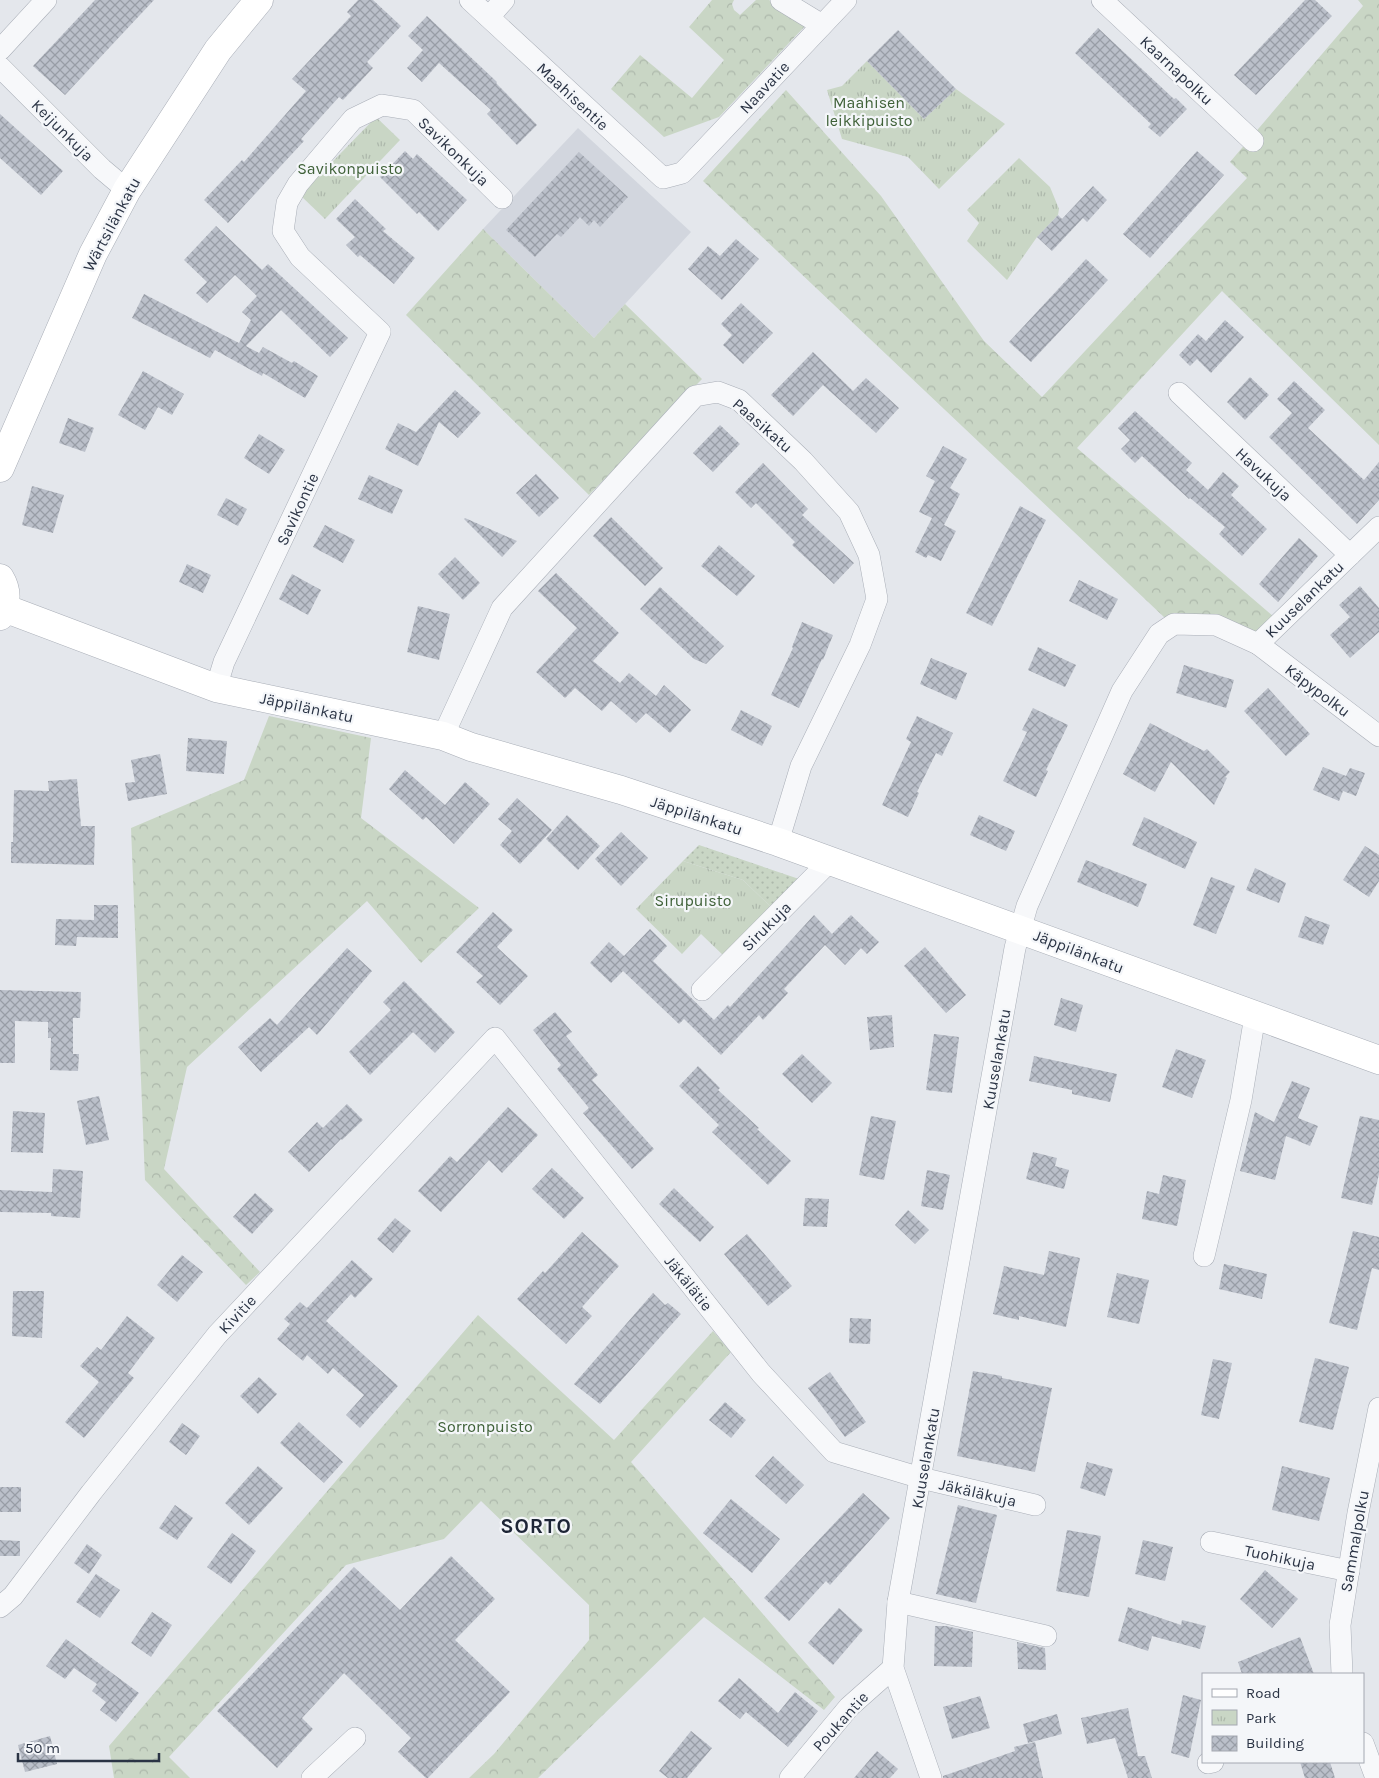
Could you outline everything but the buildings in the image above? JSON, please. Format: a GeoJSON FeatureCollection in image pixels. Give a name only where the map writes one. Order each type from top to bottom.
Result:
{"type":"FeatureCollection","features":[{"type":"Feature","properties":{"kind":"street"},"geometry":{"type":"LineString","coordinates":[[0,50],[46,0]]}},
{"type":"Feature","properties":{"kind":"street","name":"Wärtsilänkatu"},"geometry":{"type":"LineString","coordinates":[[0,468],[93,254],[127,190],[218,50],[259,0]]}},
{"type":"Feature","properties":{"kind":"street","name":"Maahisentie"},"geometry":{"type":"LineString","coordinates":[[470,0],[664,178],[682,173]]}},
{"type":"Feature","properties":{"kind":"street"},"geometry":{"type":"LineString","coordinates":[[489,18],[504,0]]}},
{"type":"Feature","properties":{"kind":"street"},"geometry":{"type":"LineString","coordinates":[[781,0],[822,26]]}},
{"type":"Feature","properties":{"kind":"street","name":"Naavatie"},"geometry":{"type":"LineString","coordinates":[[682,173],[846,0]]}},
{"type":"Feature","properties":{"kind":"street","name":"Kaarnapolku"},"geometry":{"type":"LineString","coordinates":[[1102,0],[1253,141]]}},
{"type":"Feature","properties":{"kind":"street","name":"Keijunkuja"},"geometry":{"type":"LineString","coordinates":[[0,67],[102,169],[127,190]]}},
{"type":"Feature","properties":{"kind":"street","name":"Savikonkuja"},"geometry":{"type":"LineString","coordinates":[[380,332],[300,257],[283,231],[287,203],[298,184],[353,119],[382,105],[413,110],[502,198]]}},
{"type":"Feature","properties":{"kind":"street","name":"Savikontie"},"geometry":{"type":"LineString","coordinates":[[216,688],[224,662],[380,332]]}},
{"type":"Feature","properties":{"kind":"street","name":"Paasikatu"},"geometry":{"type":"LineString","coordinates":[[443,736],[502,608],[695,396],[718,392],[738,400],[803,461],[849,512],[869,555],[877,599],[860,645],[802,766],[778,842]]}},
{"type":"Feature","properties":{"kind":"street","name":"Havukuja"},"geometry":{"type":"LineString","coordinates":[[1179,393],[1350,555]]}},
{"type":"Feature","properties":{"kind":"street","name":"Kuuselankatu"},"geometry":{"type":"LineString","coordinates":[[931,1778],[893,1668],[898,1602],[1015,948],[1027,906],[1122,691],[1158,634],[1174,624],[1216,625],[1258,644],[1379,527]]}},
{"type":"Feature","properties":{"kind":"street"},"geometry":{"type":"LineString","coordinates":[[0,578],[6,593],[2,612]]}},
{"type":"Feature","properties":{"kind":"street","name":"Jäppilänkatu"},"geometry":{"type":"LineString","coordinates":[[2,612],[216,688],[443,736],[471,747],[621,790],[778,842],[1379,1060]]}},
{"type":"Feature","properties":{"kind":"street","name":"Käpypolku"},"geometry":{"type":"LineString","coordinates":[[1258,644],[1379,736]]}},
{"type":"Feature","properties":{"kind":"street","name":"Sirukuja"},"geometry":{"type":"LineString","coordinates":[[702,990],[830,861]]}},
{"type":"Feature","properties":{"kind":"street"},"geometry":{"type":"LineString","coordinates":[[1204,1256],[1241,1100],[1255,1016]]}},
{"type":"Feature","properties":{"kind":"street","name":"Jäkälätie"},"geometry":{"type":"LineString","coordinates":[[495,1038],[761,1373],[834,1452],[921,1478]]}},
{"type":"Feature","properties":{"kind":"street","name":"Kivitie"},"geometry":{"type":"LineString","coordinates":[[0,1607],[13,1596],[91,1493],[217,1335],[495,1038]]}},
{"type":"Feature","properties":{"kind":"street","name":"Sammalpolku"},"geometry":{"type":"LineString","coordinates":[[1342,1673],[1340,1625],[1358,1512],[1379,1408]]}},
{"type":"Feature","properties":{"kind":"street","name":"Jäkäläkuja"},"geometry":{"type":"LineString","coordinates":[[921,1478],[1035,1505]]}},
{"type":"Feature","properties":{"kind":"street","name":"Tuohikuja"},"geometry":{"type":"LineString","coordinates":[[1211,1542],[1349,1571]]}},
{"type":"Feature","properties":{"kind":"street"},"geometry":{"type":"LineString","coordinates":[[898,1602],[1046,1636]]}},
{"type":"Feature","properties":{"kind":"street","name":"Poukantie"},"geometry":{"type":"LineString","coordinates":[[790,1778],[849,1707],[893,1668]]}},
{"type":"Feature","properties":{"kind":"street"},"geometry":{"type":"LineString","coordinates":[[312,1778],[355,1738]]}},
{"type":"Feature","properties":{"kind":"street"},"geometry":{"type":"LineString","coordinates":[[1364,1746],[1376,1778]]}},
{"type":"Feature","properties":{"kind":"shaded area"},"geometry":{"type":"Polygon","coordinates":[[[578,128],[691,232],[594,338],[483,229],[578,128]]]}},
{"type":"Feature","properties":{"kind":"green space"},"geometry":{"type":"Polygon","coordinates":[[[712,0],[734,0],[732,4],[734,10],[740,15],[756,0],[769,0],[807,24],[719,117],[664,137],[611,89],[640,55],[692,98],[724,60],[689,27],[712,0]]]}},
{"type":"Feature","properties":{"kind":"green space"},"geometry":{"type":"Polygon","coordinates":[[[1358,0],[1379,0],[1379,445],[1222,291],[1077,448],[1274,617],[1256,637],[1165,618],[703,181],[786,90],[881,196],[984,341],[1042,397],[1247,178],[1230,162],[1363,6],[1358,0]]]}},
{"type":"Feature","properties":{"kind":"green space","name":"Maahisen leikkipuisto"},"geometry":{"type":"Polygon","coordinates":[[[867,61],[924,119],[956,89],[1005,124],[939,189],[908,157],[842,139],[827,90],[842,86],[867,61]]]}},
{"type":"Feature","properties":{"kind":"green space","name":"Savikonpuisto"},"geometry":{"type":"Polygon","coordinates":[[[376,117],[400,140],[325,219],[300,195],[376,117]]]}},
{"type":"Feature","properties":{"kind":"green space"},"geometry":{"type":"Polygon","coordinates":[[[1019,158],[1050,187],[1059,209],[1058,215],[1037,237],[1007,280],[967,241],[979,223],[967,210],[1019,158]]]}},
{"type":"Feature","properties":{"kind":"green space"},"geometry":{"type":"Polygon","coordinates":[[[483,229],[594,338],[625,304],[702,379],[589,495],[406,315],[483,229]]]}},
{"type":"Feature","properties":{"kind":"green space"},"geometry":{"type":"Polygon","coordinates":[[[269,716],[371,738],[361,818],[479,908],[421,963],[367,901],[187,1067],[164,1169],[260,1272],[246,1285],[145,1180],[131,828],[244,780],[269,716]]]}},
{"type":"Feature","properties":{"kind":"green space"},"geometry":{"type":"Polygon","coordinates":[[[699,845],[802,880],[773,909],[743,880],[683,861],[699,845]]]}},
{"type":"Feature","properties":{"kind":"green space","name":"Sirupuisto"},"geometry":{"type":"Polygon","coordinates":[[[683,861],[743,880],[773,909],[726,958],[701,934],[682,954],[636,909],[683,861]]]}},
{"type":"Feature","properties":{"kind":"green space","name":"Sorronpuisto"},"geometry":{"type":"Polygon","coordinates":[[[478,1315],[614,1440],[713,1331],[731,1352],[631,1462],[835,1697],[824,1710],[704,1617],[538,1778],[469,1778],[494,1754],[589,1640],[589,1605],[481,1501],[444,1539],[346,1565],[169,1757],[190,1778],[114,1778],[109,1746],[478,1315]]]}},
{"type":"Feature","properties":{"kind":"district","name":"SORTO"},"geometry":{"type":"Point","coordinates":[536,1526]}}]}
